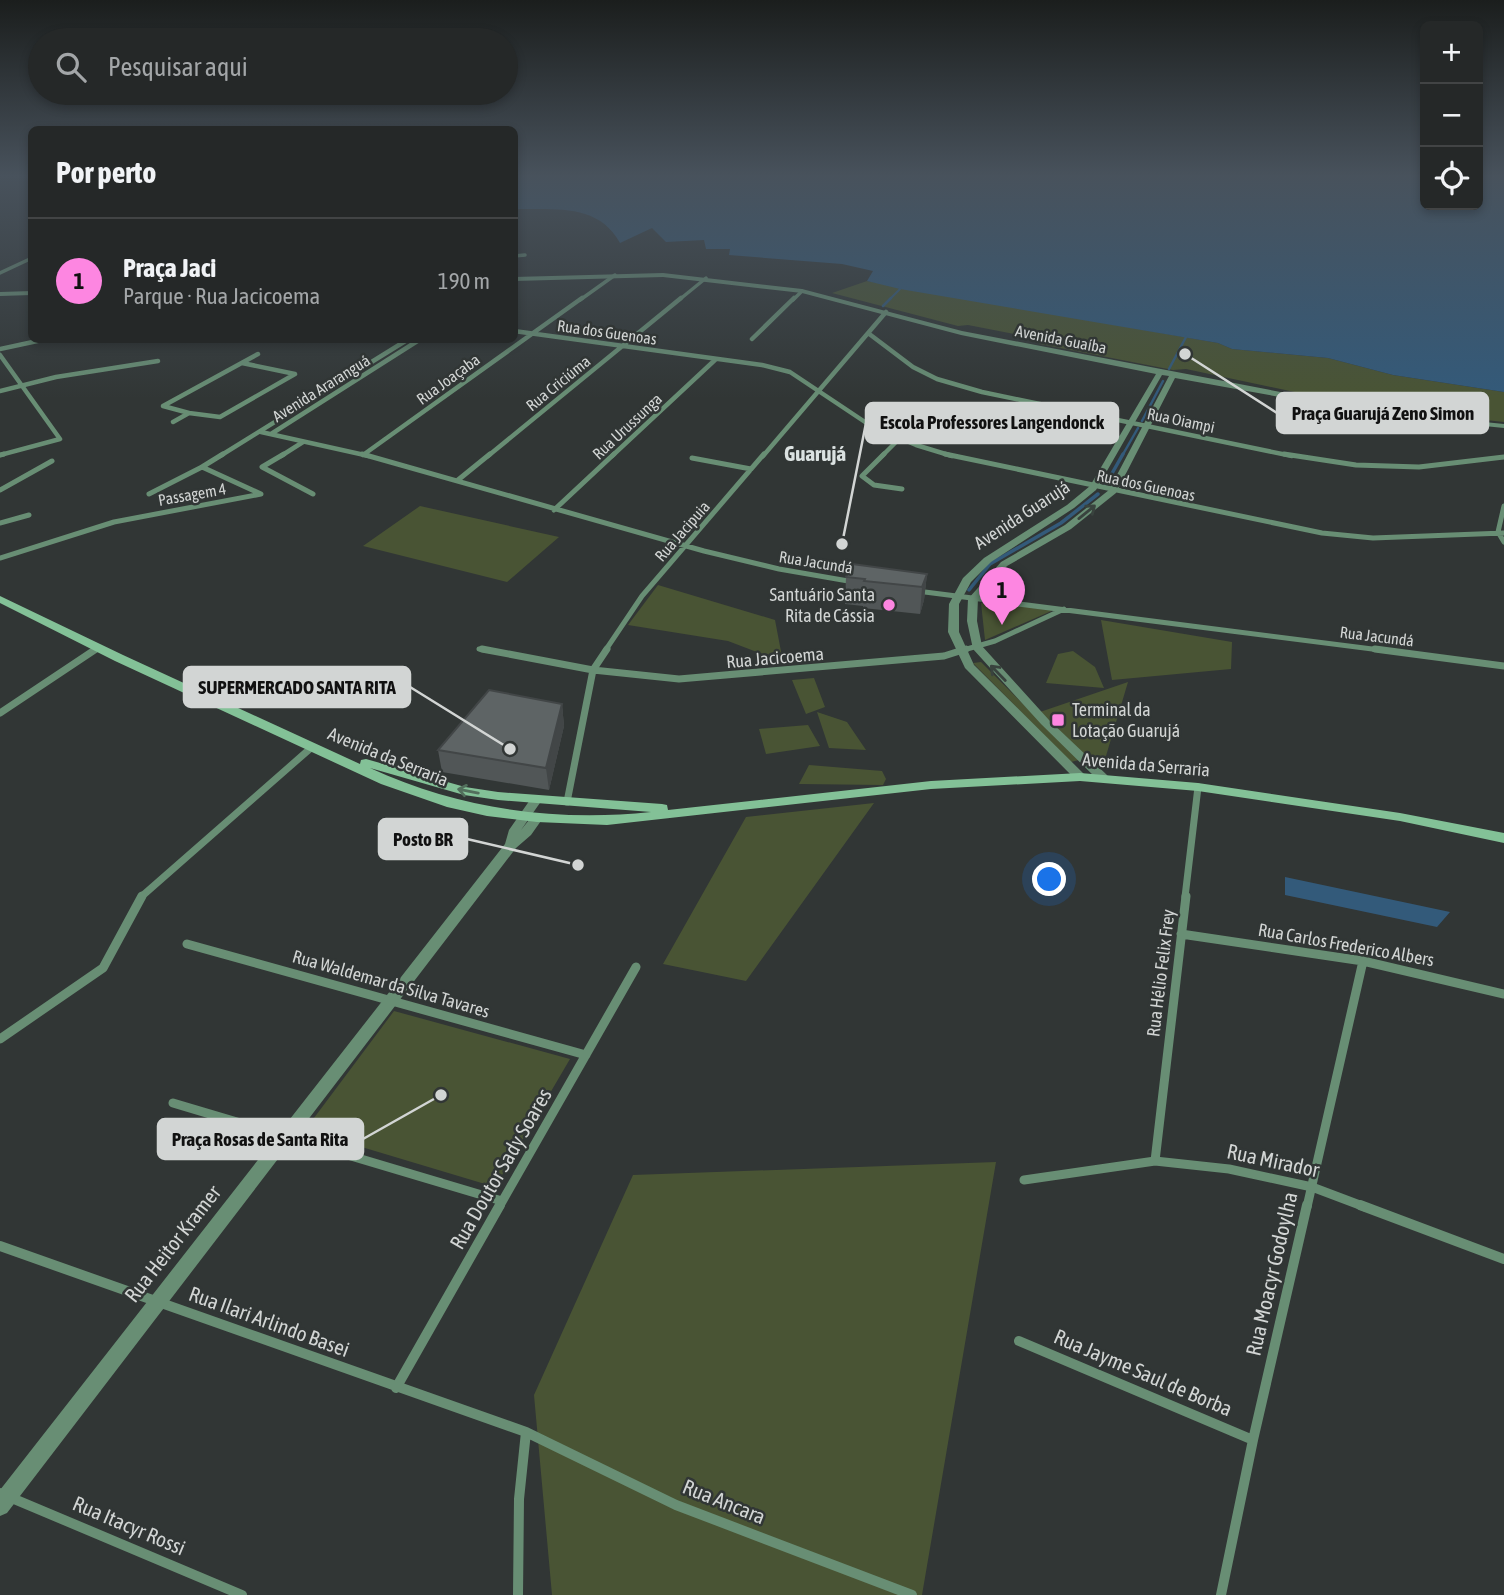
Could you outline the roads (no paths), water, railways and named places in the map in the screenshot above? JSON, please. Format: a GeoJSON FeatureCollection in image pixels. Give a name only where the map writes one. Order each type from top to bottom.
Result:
{"type":"FeatureCollection","features":[{"type":"Feature","properties":{"kind":"main road","name":"Avenida da Serraria"},"geometry":{"type":"LineString","coordinates":[[0,598],[98,648],[386,781],[452,804],[531,818],[607,821],[931,785],[1080,777],[1198,788],[1400,817],[1504,838]]}},
{"type":"Feature","properties":{"kind":"main road","name":"Avenida da Serraria"},"geometry":{"type":"LineString","coordinates":[[312,747],[464,791],[536,800],[699,810]]}},
{"type":"Feature","properties":{"kind":"main road"},"geometry":{"type":"LineString","coordinates":[[607,821],[613,811],[608,804]]}},
{"type":"Feature","properties":{"kind":"street"},"geometry":{"type":"LineString","coordinates":[[518,256],[524,255]]}},
{"type":"Feature","properties":{"kind":"street"},"geometry":{"type":"LineString","coordinates":[[0,273],[28,260]]}},
{"type":"Feature","properties":{"kind":"street","name":"Avenida Guaíba"},"geometry":{"type":"LineString","coordinates":[[518,279],[614,275],[706,278],[802,291],[961,332],[1160,373],[1385,414],[1504,426]]}},
{"type":"Feature","properties":{"kind":"street","name":"Rua Joaçaba"},"geometry":{"type":"LineString","coordinates":[[363,455],[614,275]]}},
{"type":"Feature","properties":{"kind":"street","name":"Rua Criciúma"},"geometry":{"type":"LineString","coordinates":[[458,481],[706,278]]}},
{"type":"Feature","properties":{"kind":"street"},"geometry":{"type":"LineString","coordinates":[[752,339],[802,291]]}},
{"type":"Feature","properties":{"kind":"street"},"geometry":{"type":"LineString","coordinates":[[0,294],[28,293]]}},
{"type":"Feature","properties":{"kind":"street","name":"Rua Jacipuia"},"geometry":{"type":"LineString","coordinates":[[567,802],[593,670],[642,596],[886,312]]}},
{"type":"Feature","properties":{"kind":"street","name":"Rua dos Guenoas"},"geometry":{"type":"LineString","coordinates":[[518,332],[762,365],[790,372],[871,426],[900,438],[949,455],[1113,491],[1348,537],[1501,532]]}},
{"type":"Feature","properties":{"kind":"street","name":"Rua Oiampi"},"geometry":{"type":"LineString","coordinates":[[868,333],[913,367],[937,379],[982,392],[1304,458],[1356,465],[1419,467],[1504,457]]}},
{"type":"Feature","properties":{"kind":"street"},"geometry":{"type":"LineString","coordinates":[[0,349],[28,343]]}},
{"type":"Feature","properties":{"kind":"street","name":"Avenida Araranguá"},"geometry":{"type":"LineString","coordinates":[[261,432],[402,343]]}},
{"type":"Feature","properties":{"kind":"street","name":"Avenida Araranguá"},"geometry":{"type":"LineString","coordinates":[[271,434],[414,343]]}},
{"type":"Feature","properties":{"kind":"street"},"geometry":{"type":"LineString","coordinates":[[242,363],[295,374],[220,417],[163,406],[258,354]]}},
{"type":"Feature","properties":{"kind":"street"},"geometry":{"type":"LineString","coordinates":[[0,355],[60,439],[0,455]]}},
{"type":"Feature","properties":{"kind":"street","name":"Rua Urussunga"},"geometry":{"type":"LineString","coordinates":[[554,510],[716,359]]}},
{"type":"Feature","properties":{"kind":"street"},"geometry":{"type":"LineString","coordinates":[[0,391],[158,361]]}},
{"type":"Feature","properties":{"kind":"street"},"geometry":{"type":"LineString","coordinates":[[369,364],[379,366]]}},
{"type":"Feature","properties":{"kind":"street","name":"Avenida Guarujá"},"geometry":{"type":"LineString","coordinates":[[954,596],[978,564],[1056,518],[1094,487],[1160,373]]}},
{"type":"Feature","properties":{"kind":"street","name":"Avenida Guarujá"},"geometry":{"type":"LineString","coordinates":[[973,599],[1004,564],[1069,527],[1113,491],[1173,375]]}},
{"type":"Feature","properties":{"kind":"street"},"geometry":{"type":"LineString","coordinates":[[326,391],[336,393]]}},
{"type":"Feature","properties":{"kind":"street"},"geometry":{"type":"LineString","coordinates":[[173,422],[189,413]]}},
{"type":"Feature","properties":{"kind":"street","name":"Rua Jacundá"},"geometry":{"type":"LineString","coordinates":[[261,432],[363,455],[458,481],[684,548],[788,573],[867,584]]}},
{"type":"Feature","properties":{"kind":"street","name":"Passagem 4"},"geometry":{"type":"LineString","coordinates":[[202,467],[261,432]]}},
{"type":"Feature","properties":{"kind":"street"},"geometry":{"type":"LineString","coordinates":[[900,438],[862,476],[865,482],[873,485],[902,489]]}},
{"type":"Feature","properties":{"kind":"street"},"geometry":{"type":"LineString","coordinates":[[304,441],[262,467],[313,494]]}},
{"type":"Feature","properties":{"kind":"street"},"geometry":{"type":"LineString","coordinates":[[692,458],[751,470]]}},
{"type":"Feature","properties":{"kind":"street"},"geometry":{"type":"LineString","coordinates":[[0,489],[52,461]]}},
{"type":"Feature","properties":{"kind":"street"},"geometry":{"type":"LineString","coordinates":[[149,494],[202,467]]}},
{"type":"Feature","properties":{"kind":"street","name":"Passagem 4"},"geometry":{"type":"LineString","coordinates":[[0,558],[114,522],[261,494],[202,467]]}},
{"type":"Feature","properties":{"kind":"street"},"geometry":{"type":"LineString","coordinates":[[1504,506],[1501,532],[1504,542]]}},
{"type":"Feature","properties":{"kind":"street"},"geometry":{"type":"LineString","coordinates":[[0,523],[29,515]]}},
{"type":"Feature","properties":{"kind":"street","name":"Rua Jacundá"},"geometry":{"type":"LineString","coordinates":[[907,590],[1504,666]]}},
{"type":"Feature","properties":{"kind":"street"},"geometry":{"type":"LineString","coordinates":[[954,596],[953,620],[959,651],[969,666],[1080,777]]}},
{"type":"Feature","properties":{"kind":"street"},"geometry":{"type":"LineString","coordinates":[[973,599],[972,621],[977,647],[1045,723],[1103,778]]}},
{"type":"Feature","properties":{"kind":"street","name":"Rua Jacicoema"},"geometry":{"type":"LineString","coordinates":[[479,649],[593,670],[679,680],[944,656],[977,647],[1065,608]]}},
{"type":"Feature","properties":{"kind":"street"},"geometry":{"type":"LineString","coordinates":[[0,713],[98,648]]}},
{"type":"Feature","properties":{"kind":"street"},"geometry":{"type":"LineString","coordinates":[[0,1040],[103,968],[134,905],[145,891],[312,747]]}},
{"type":"Feature","properties":{"kind":"street","name":"Rua Hélio Felix Frey"},"geometry":{"type":"LineString","coordinates":[[1155,1161],[1198,788]]}},
{"type":"Feature","properties":{"kind":"street","name":"Rua Heitor Kramer"},"geometry":{"type":"LineString","coordinates":[[3,1498],[393,1001],[511,845],[527,832],[536,800]]}},
{"type":"Feature","properties":{"kind":"street","name":"Rua Carlos Frederico Albers"},"geometry":{"type":"LineString","coordinates":[[1181,934],[1363,961],[1504,993]]}},
{"type":"Feature","properties":{"kind":"street","name":"Rua Waldemar da Silva Tavares"},"geometry":{"type":"LineString","coordinates":[[187,944],[586,1055]]}},
{"type":"Feature","properties":{"kind":"street","name":"Rua Moacyr Godoylha"},"geometry":{"type":"LineString","coordinates":[[1220,1595],[1363,961]]}},
{"type":"Feature","properties":{"kind":"street","name":"Rua Doutor Sady Soares"},"geometry":{"type":"LineString","coordinates":[[397,1388],[636,967]]}},
{"type":"Feature","properties":{"kind":"street"},"geometry":{"type":"LineString","coordinates":[[173,1102],[502,1201]]}},
{"type":"Feature","properties":{"kind":"street","name":"Rua Mirador"},"geometry":{"type":"LineString","coordinates":[[1024,1180],[1155,1161],[1229,1169],[1312,1187],[1504,1259]]}},
{"type":"Feature","properties":{"kind":"street","name":"Rua Ilari Arlindo Basei"},"geometry":{"type":"LineString","coordinates":[[0,1246],[526,1432]]}},
{"type":"Feature","properties":{"kind":"street","name":"Rua Jayme Saul de Borba"},"geometry":{"type":"LineString","coordinates":[[1019,1341],[1253,1440]]}},
{"type":"Feature","properties":{"kind":"street"},"geometry":{"type":"LineString","coordinates":[[518,1595],[519,1499],[526,1432]]}},
{"type":"Feature","properties":{"kind":"street","name":"Rua Ancara"},"geometry":{"type":"LineString","coordinates":[[526,1432],[676,1505],[912,1595]]}},
{"type":"Feature","properties":{"kind":"street","name":"Rua Itacyr Rossi"},"geometry":{"type":"LineString","coordinates":[[3,1498],[242,1595]]}},
{"type":"Feature","properties":{"kind":"water"},"geometry":{"type":"Polygon","coordinates":[[[730,249],[1504,249],[1504,392],[1393,375],[1328,358],[1232,349],[1218,343],[900,289],[867,281],[873,271],[842,264],[729,255],[730,249]]]}},
{"type":"Feature","properties":{"kind":"water"},"geometry":{"type":"Polygon","coordinates":[[[1285,877],[1450,912],[1437,927],[1285,895],[1285,877]]]}},
{"type":"Feature","properties":{"kind":"waterway"},"geometry":{"type":"LineString","coordinates":[[883,306],[900,289]]}},
{"type":"Feature","properties":{"kind":"waterway"},"geometry":{"type":"LineString","coordinates":[[1169,369],[1186,337]]}},
{"type":"Feature","properties":{"kind":"waterway"},"geometry":{"type":"LineString","coordinates":[[1142,421],[1163,381]]}},
{"type":"Feature","properties":{"kind":"waterway"},"geometry":{"type":"LineString","coordinates":[[1122,456],[1138,428]]}},
{"type":"Feature","properties":{"kind":"waterway"},"geometry":{"type":"LineString","coordinates":[[1106,484],[1123,454]]}},
{"type":"Feature","properties":{"kind":"waterway"},"geometry":{"type":"LineString","coordinates":[[969,590],[990,564],[1061,523],[1098,494]]}},
{"type":"Feature","properties":{"kind":"place","name":"Praça Guarujá Zeno Simon"},"geometry":{"type":"Point","coordinates":[1185,354]}},
{"type":"Feature","properties":{"kind":"place","name":"Escola Professores Langendonck"},"geometry":{"type":"Point","coordinates":[842,544]}},
{"type":"Feature","properties":{"kind":"place","name":"Santuário Santa Rita de Cássia"},"geometry":{"type":"Point","coordinates":[889,605]}},
{"type":"Feature","properties":{"kind":"place","name":"Praça Jaci"},"geometry":{"type":"Point","coordinates":[1002,625]}},
{"type":"Feature","properties":{"kind":"place","name":"Terminal da Lotação Guarujá"},"geometry":{"type":"Point","coordinates":[1058,720]}},
{"type":"Feature","properties":{"kind":"place","name":"SUPERMERCADO SANTA RITA"},"geometry":{"type":"Point","coordinates":[510,749]}},
{"type":"Feature","properties":{"kind":"place","name":"Posto BR"},"geometry":{"type":"Point","coordinates":[578,865]}},
{"type":"Feature","properties":{"kind":"place","name":"Praça Rosas de Santa Rita"},"geometry":{"type":"Point","coordinates":[441,1095]}},
{"type":"Feature","properties":{"kind":"district","name":"Guarujá"},"geometry":{"type":"Point","coordinates":[815,454]}}]}
